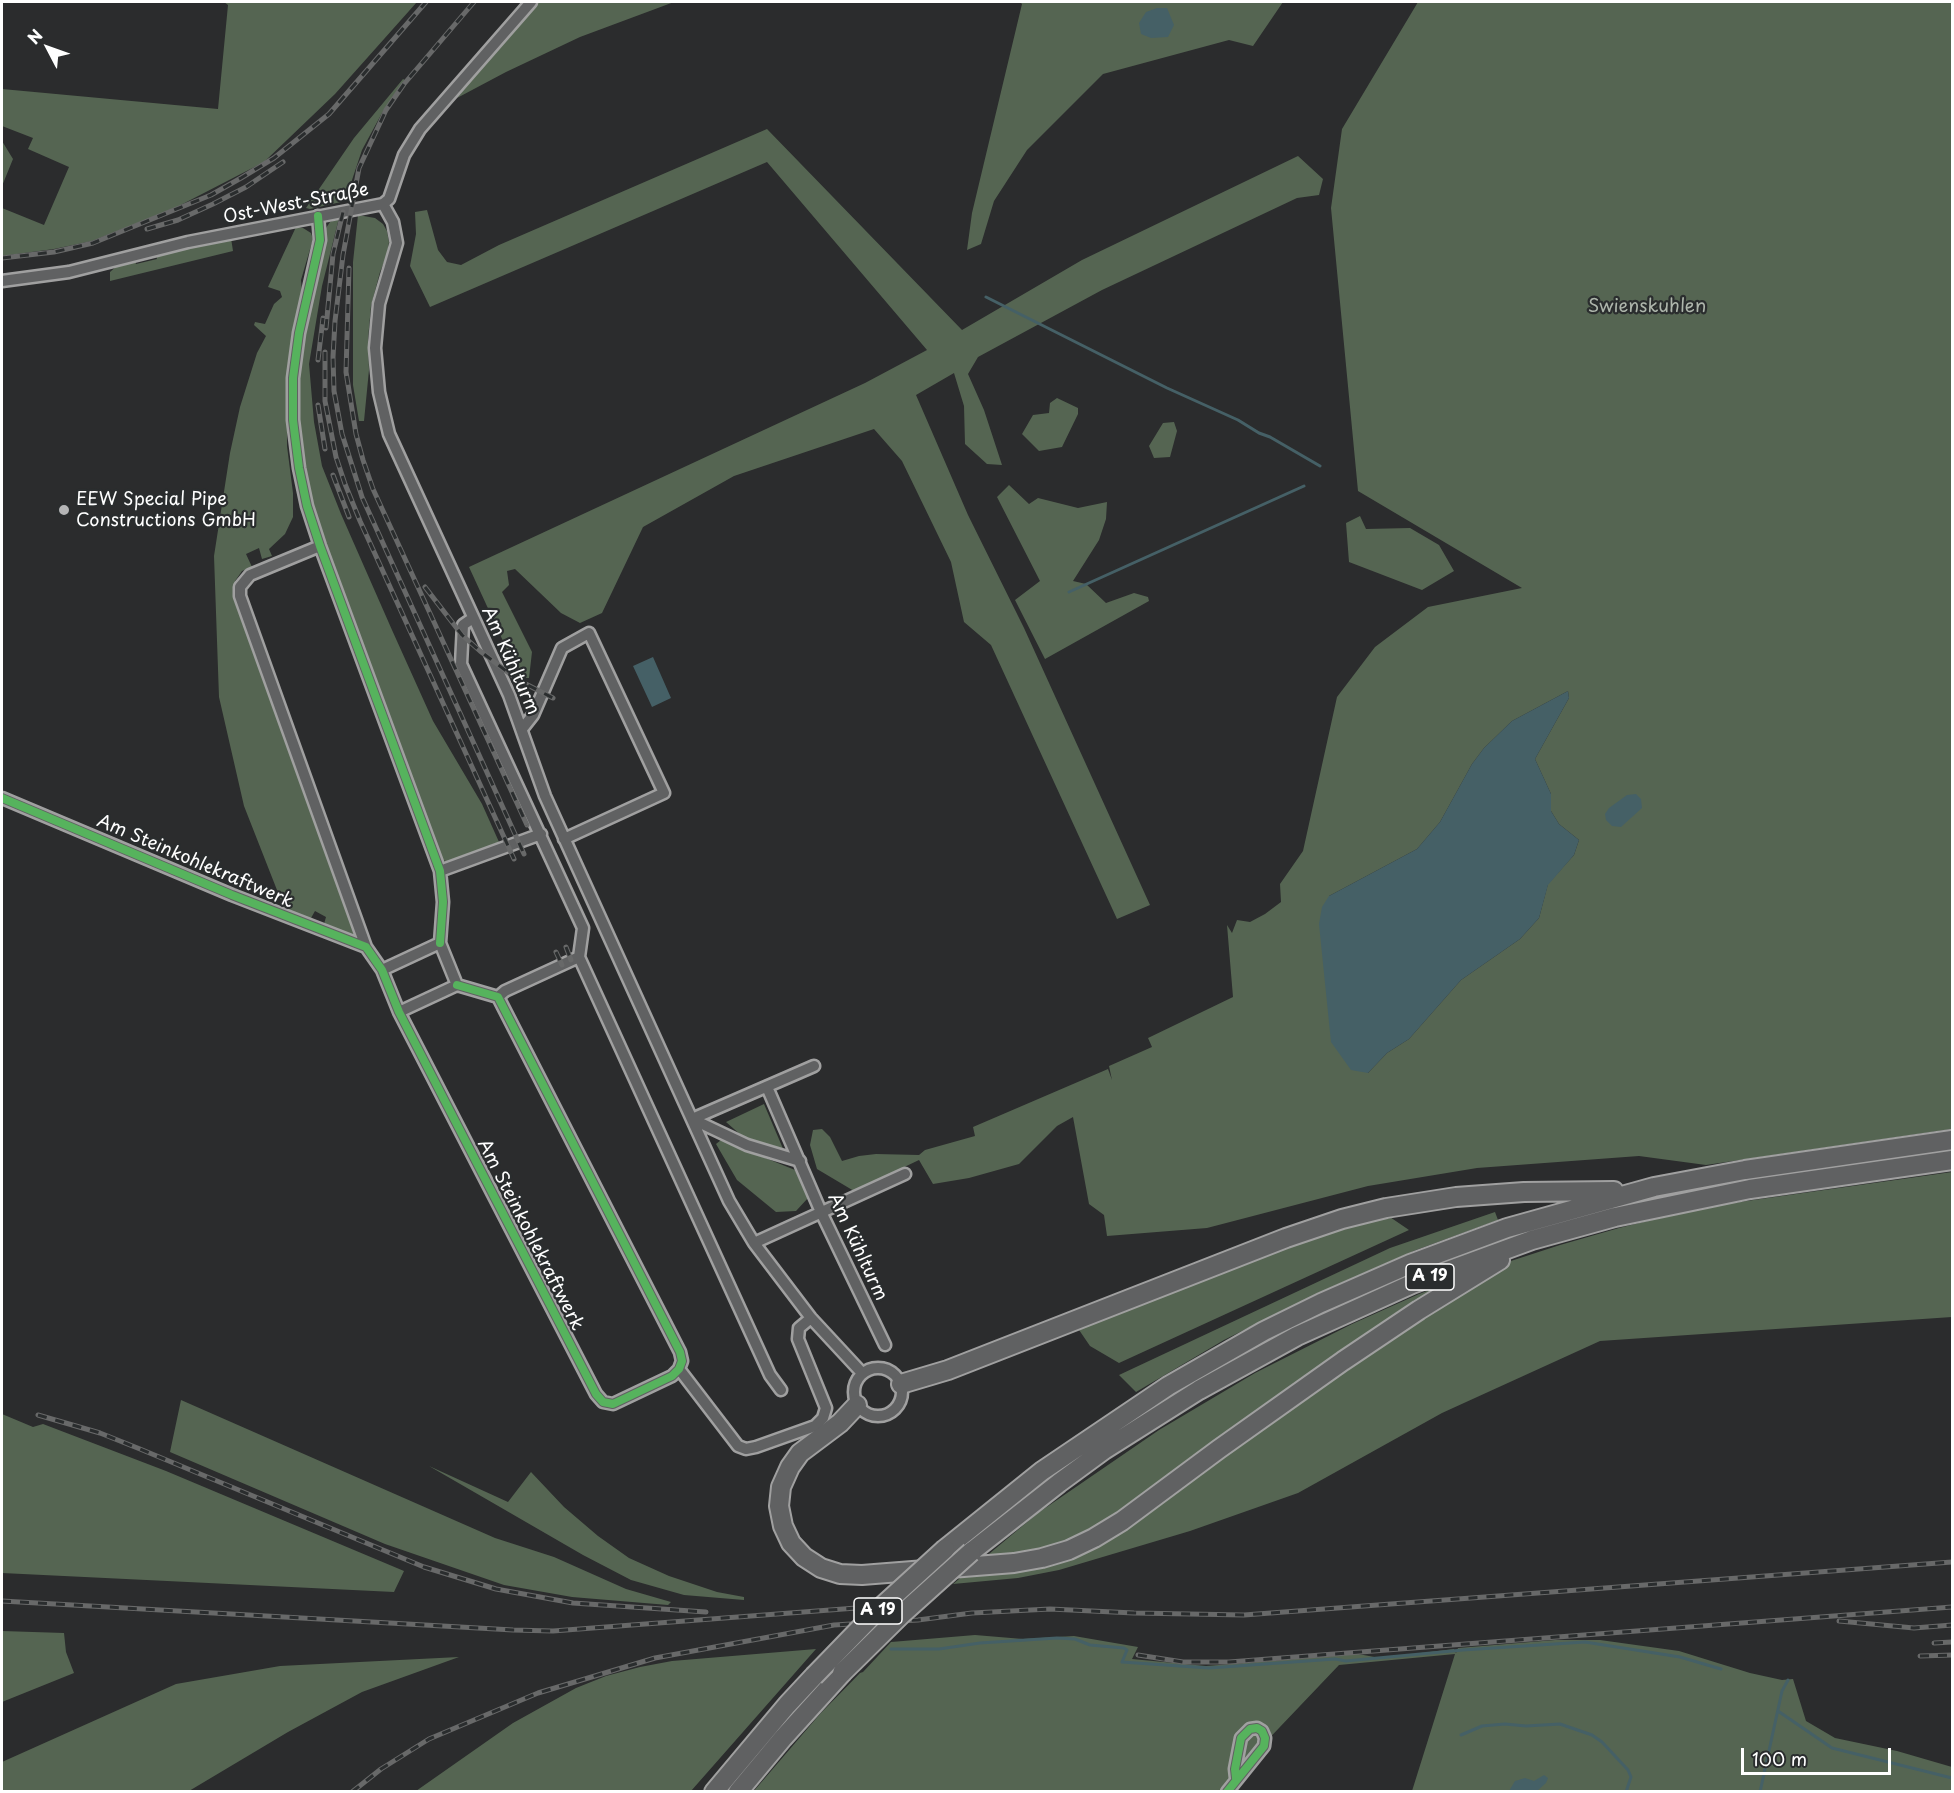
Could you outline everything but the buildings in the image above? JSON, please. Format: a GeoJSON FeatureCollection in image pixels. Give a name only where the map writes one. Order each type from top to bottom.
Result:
{"type":"FeatureCollection","features":[{"type":"Feature","properties":{"kind":"highway","name":"A 19"},"geometry":{"type":"LineString","coordinates":[[714,1791],[814,1676],[877,1611],[945,1550],[1042,1472],[1097,1432],[1177,1380],[1264,1331],[1364,1284],[1456,1246],[1540,1218],[1634,1192],[1745,1170],[1953,1140]]}},
{"type":"Feature","properties":{"kind":"highway","name":"A 19"},"geometry":{"type":"LineString","coordinates":[[738,1791],[842,1673],[902,1614],[971,1552],[1104,1450],[1150,1419],[1246,1363],[1351,1310],[1423,1280],[1532,1240],[1615,1217],[1705,1197],[1953,1160]]}},
{"type":"Feature","properties":{"kind":"highway"},"geometry":{"type":"LineString","coordinates":[[901,1383],[948,1370],[1286,1238],[1375,1210],[1456,1197],[1524,1192],[1588,1190],[1634,1192]]}},
{"type":"Feature","properties":{"kind":"highway"},"geometry":{"type":"LineString","coordinates":[[857,1405],[840,1423],[800,1453],[790,1467],[781,1487],[779,1506],[783,1526],[791,1543],[804,1557],[821,1568],[840,1574],[862,1575],[1014,1563],[1042,1558],[1069,1550],[1122,1521],[1343,1361],[1419,1310],[1532,1240]]}},
{"type":"Feature","properties":{"kind":"street","name":"Ost-West-Straße"},"geometry":{"type":"LineString","coordinates":[[2,281],[69,272],[188,242],[383,204],[389,199],[404,155],[420,129],[531,2]]}},
{"type":"Feature","properties":{"kind":"street","name":"Am Kühlturm"},"geometry":{"type":"LineString","coordinates":[[383,204],[393,222],[397,243],[379,304],[376,325],[376,368],[382,410],[389,434],[496,665],[522,729],[545,796],[729,1202],[754,1243],[812,1318],[862,1373]]}},
{"type":"Feature","properties":{"kind":"street"},"geometry":{"type":"LineString","coordinates":[[318,216],[320,240],[299,333],[293,378],[293,420],[303,487],[320,546],[440,871],[443,902],[440,943],[458,985]]}},
{"type":"Feature","properties":{"kind":"street","name":"Am Steinkohlekraftwerk"},"geometry":{"type":"LineString","coordinates":[[320,546],[250,575],[243,580],[240,596],[366,947],[382,970],[399,1012],[596,1394],[603,1402],[613,1404],[672,1376],[679,1368]]}},
{"type":"Feature","properties":{"kind":"street"},"geometry":{"type":"LineString","coordinates":[[473,618],[463,625],[461,664],[583,928],[579,957],[770,1375],[781,1390]]}},
{"type":"Feature","properties":{"kind":"street"},"geometry":{"type":"LineString","coordinates":[[522,729],[532,715],[562,648],[589,633],[664,793],[564,839]]}},
{"type":"Feature","properties":{"kind":"street","name":"Am Steinkohlekraftwerk"},"geometry":{"type":"LineString","coordinates":[[2,798],[242,899],[366,947]]}},
{"type":"Feature","properties":{"kind":"street"},"geometry":{"type":"LineString","coordinates":[[440,871],[541,834]]}},
{"type":"Feature","properties":{"kind":"street"},"geometry":{"type":"LineString","coordinates":[[382,970],[440,943]]}},
{"type":"Feature","properties":{"kind":"street"},"geometry":{"type":"LineString","coordinates":[[498,998],[505,991],[579,957]]}},
{"type":"Feature","properties":{"kind":"street"},"geometry":{"type":"LineString","coordinates":[[399,1012],[458,985],[498,998],[680,1352],[682,1361],[679,1368],[731,1440],[738,1446],[746,1449],[756,1447],[815,1426],[823,1418],[826,1408],[798,1339],[799,1328],[812,1318]]}},
{"type":"Feature","properties":{"kind":"street"},"geometry":{"type":"LineString","coordinates":[[692,1119],[814,1066]]}},
{"type":"Feature","properties":{"kind":"street","name":"Am Kühlturm"},"geometry":{"type":"LineString","coordinates":[[767,1087],[821,1212],[885,1345]]}},
{"type":"Feature","properties":{"kind":"street"},"geometry":{"type":"LineString","coordinates":[[692,1119],[747,1145],[800,1161]]}},
{"type":"Feature","properties":{"kind":"street"},"geometry":{"type":"LineString","coordinates":[[754,1243],[905,1174]]}},
{"type":"Feature","properties":{"kind":"street"},"geometry":{"type":"LineString","coordinates":[[884,1368],[897,1377],[901,1383],[901,1400],[891,1412],[876,1416],[862,1411],[857,1405],[853,1392],[854,1385],[862,1373],[884,1368]]}},
{"type":"Feature","properties":{"kind":"street"},"geometry":{"type":"LineString","coordinates":[[1227,1791],[1236,1778]]}},
{"type":"Feature","properties":{"kind":"green space"},"geometry":{"type":"Polygon","coordinates":[[[224,2],[417,2],[335,94],[264,162],[171,210],[92,241],[2,256],[2,208],[44,225],[69,167],[28,149],[33,138],[2,126],[2,89],[218,109],[228,5],[224,2]]]}},
{"type":"Feature","properties":{"kind":"green space"},"geometry":{"type":"Polygon","coordinates":[[[537,2],[674,2],[580,37],[457,98],[470,79],[537,2]]]}},
{"type":"Feature","properties":{"kind":"green space"},"geometry":{"type":"Polygon","coordinates":[[[1020,2],[1283,2],[1253,46],[1229,40],[1103,74],[1027,150],[994,201],[981,244],[967,250],[972,213],[1022,4],[1020,2]]]}},
{"type":"Feature","properties":{"kind":"green space","name":"Swienskuhlen"},"geometry":{"type":"Polygon","coordinates":[[[1418,2],[1952,2],[1952,1129],[1706,1165],[1639,1156],[1477,1168],[1368,1186],[1207,1228],[1107,1236],[1104,1215],[1089,1204],[1073,1117],[1057,1126],[1019,1164],[969,1178],[933,1184],[919,1160],[854,1191],[817,1169],[810,1145],[813,1130],[822,1129],[830,1137],[842,1161],[876,1154],[919,1155],[925,1150],[975,1136],[973,1127],[1108,1069],[1112,1080],[1109,1066],[1152,1047],[1148,1038],[1233,997],[1227,925],[1232,933],[1237,920],[1250,922],[1281,902],[1280,884],[1303,851],[1337,697],[1375,647],[1428,607],[1522,588],[1358,491],[1331,208],[1342,129],[1418,2]],[[1568,691],[1512,721],[1484,748],[1472,764],[1440,822],[1417,849],[1329,896],[1368,1073],[1387,1053],[1409,1039],[1461,980],[1520,939],[1539,918],[1548,884],[1574,855],[1579,840],[1559,824],[1551,811],[1551,794],[1535,759],[1569,698],[1568,691]]]}},
{"type":"Feature","properties":{"kind":"green space"},"geometry":{"type":"Polygon","coordinates":[[[403,79],[405,80],[382,113],[362,150],[346,198],[341,202],[306,208],[354,138],[403,79]]]}},
{"type":"Feature","properties":{"kind":"green space"},"geometry":{"type":"Polygon","coordinates":[[[767,129],[962,330],[1082,260],[1298,156],[1323,179],[1319,195],[1297,198],[1102,290],[978,357],[968,374],[984,410],[1002,465],[987,464],[965,444],[964,406],[954,373],[916,395],[968,515],[1024,628],[1150,905],[1117,919],[991,645],[964,622],[951,562],[902,461],[874,429],[734,476],[643,527],[602,613],[580,623],[561,613],[515,569],[507,571],[509,585],[502,592],[532,652],[529,678],[520,678],[469,567],[865,383],[927,350],[767,162],[430,307],[410,266],[416,234],[415,212],[427,210],[438,250],[447,262],[461,265],[499,245],[767,129]]]}},
{"type":"Feature","properties":{"kind":"green space"},"geometry":{"type":"Polygon","coordinates":[[[2,141],[13,159],[2,186],[2,141]]]}},
{"type":"Feature","properties":{"kind":"green space"},"geometry":{"type":"Polygon","coordinates":[[[358,215],[375,218],[383,224],[389,242],[371,306],[368,339],[369,370],[364,421],[359,421],[353,385],[353,262],[358,215]]]}},
{"type":"Feature","properties":{"kind":"green space"},"geometry":{"type":"Polygon","coordinates":[[[339,218],[322,286],[309,364],[314,422],[322,466],[392,630],[433,721],[482,804],[499,842],[448,862],[441,859],[306,486],[296,415],[302,331],[325,247],[326,228],[330,222],[339,218]]]}},
{"type":"Feature","properties":{"kind":"green space"},"geometry":{"type":"Polygon","coordinates":[[[296,227],[311,233],[313,239],[301,280],[302,292],[292,334],[287,373],[287,446],[293,493],[293,517],[285,534],[269,549],[272,556],[262,559],[259,548],[246,554],[252,567],[242,571],[235,581],[234,594],[359,934],[356,939],[320,927],[324,924],[326,917],[315,911],[311,918],[319,922],[318,925],[286,913],[244,806],[219,697],[214,556],[230,453],[240,407],[257,353],[266,336],[254,325],[255,322],[265,324],[274,304],[282,297],[280,291],[268,287],[296,227]]]}},
{"type":"Feature","properties":{"kind":"green space"},"geometry":{"type":"Polygon","coordinates":[[[231,238],[233,251],[110,281],[110,272],[118,265],[135,260],[136,264],[157,259],[156,255],[231,238]]]}},
{"type":"Feature","properties":{"kind":"green space"},"geometry":{"type":"Polygon","coordinates":[[[1057,398],[1078,408],[1078,414],[1062,447],[1039,451],[1022,434],[1033,415],[1049,413],[1050,403],[1057,398]]]}},
{"type":"Feature","properties":{"kind":"green space"},"geometry":{"type":"Polygon","coordinates":[[[1174,422],[1177,431],[1170,457],[1154,458],[1149,446],[1163,423],[1174,422]]]}},
{"type":"Feature","properties":{"kind":"green space"},"geometry":{"type":"Polygon","coordinates":[[[1009,485],[1029,504],[1038,498],[1078,508],[1107,502],[1106,519],[1099,540],[1073,581],[1086,584],[1106,603],[1134,593],[1148,597],[1149,601],[1045,659],[1015,600],[1040,581],[997,497],[1009,485]]]}},
{"type":"Feature","properties":{"kind":"green space"},"geometry":{"type":"Polygon","coordinates":[[[1360,516],[1366,529],[1410,528],[1439,545],[1454,571],[1422,590],[1349,562],[1346,523],[1360,516]]]}},
{"type":"Feature","properties":{"kind":"green space"},"geometry":{"type":"Polygon","coordinates":[[[764,1104],[784,1151],[750,1143],[726,1122],[764,1104]]]}},
{"type":"Feature","properties":{"kind":"green space"},"geometry":{"type":"Polygon","coordinates":[[[721,1140],[795,1170],[808,1198],[796,1211],[776,1212],[737,1180],[716,1144],[721,1140]]]}},
{"type":"Feature","properties":{"kind":"green space"},"geometry":{"type":"Polygon","coordinates":[[[1952,1172],[1952,1317],[1600,1341],[1442,1413],[1298,1493],[1190,1531],[1059,1570],[1018,1578],[953,1584],[1038,1513],[1159,1430],[1255,1373],[1352,1324],[1419,1294],[1560,1245],[1704,1207],[1952,1172]]]}},
{"type":"Feature","properties":{"kind":"green space"},"geometry":{"type":"Polygon","coordinates":[[[1495,1212],[1498,1220],[1416,1250],[1316,1294],[1224,1340],[1136,1392],[1119,1375],[1390,1248],[1495,1212]]]}},
{"type":"Feature","properties":{"kind":"green space"},"geometry":{"type":"Polygon","coordinates":[[[1387,1215],[1409,1230],[1119,1363],[1090,1346],[1077,1327],[1280,1250],[1387,1215]]]}},
{"type":"Feature","properties":{"kind":"green space"},"geometry":{"type":"Polygon","coordinates":[[[181,1400],[495,1538],[554,1557],[626,1589],[671,1602],[668,1605],[572,1597],[504,1585],[385,1544],[170,1452],[181,1400]]]}},
{"type":"Feature","properties":{"kind":"green space"},"geometry":{"type":"Polygon","coordinates":[[[2,1414],[33,1427],[43,1424],[166,1471],[404,1571],[394,1592],[2,1573],[2,1414]]]}},
{"type":"Feature","properties":{"kind":"green space"},"geometry":{"type":"Polygon","coordinates":[[[429,1466],[508,1502],[531,1472],[564,1507],[598,1536],[629,1558],[669,1576],[717,1592],[744,1597],[744,1600],[684,1595],[631,1580],[583,1555],[429,1466]]]}},
{"type":"Feature","properties":{"kind":"green space"},"geometry":{"type":"Polygon","coordinates":[[[2,1631],[64,1633],[66,1652],[74,1673],[2,1702],[2,1631]]]}},
{"type":"Feature","properties":{"kind":"green space"},"geometry":{"type":"Polygon","coordinates":[[[975,1635],[1023,1639],[1074,1636],[1138,1647],[1132,1659],[1206,1666],[1358,1654],[1380,1658],[1454,1649],[1456,1653],[1458,1648],[1555,1640],[1600,1640],[1679,1651],[1750,1673],[1782,1680],[1793,1679],[1806,1721],[1835,1738],[1897,1751],[1952,1767],[1952,1792],[1412,1791],[1455,1654],[1339,1665],[1219,1791],[753,1792],[820,1714],[891,1642],[975,1635]]]}},
{"type":"Feature","properties":{"kind":"green space"},"geometry":{"type":"Polygon","coordinates":[[[816,1649],[691,1791],[416,1791],[513,1723],[576,1688],[606,1676],[672,1661],[816,1649]]]}},
{"type":"Feature","properties":{"kind":"green space"},"geometry":{"type":"Polygon","coordinates":[[[459,1657],[362,1692],[288,1732],[189,1791],[2,1791],[2,1762],[176,1684],[280,1666],[459,1657]]]}},
{"type":"Feature","properties":{"kind":"water"},"geometry":{"type":"Polygon","coordinates":[[[1157,8],[1167,8],[1174,25],[1168,37],[1151,38],[1141,34],[1139,23],[1146,12],[1157,8]]]}},
{"type":"Feature","properties":{"kind":"water"},"geometry":{"type":"Polygon","coordinates":[[[653,657],[671,698],[652,707],[633,666],[653,657]]]}},
{"type":"Feature","properties":{"kind":"water"},"geometry":{"type":"Polygon","coordinates":[[[1568,691],[1569,698],[1535,759],[1551,794],[1551,811],[1559,824],[1579,840],[1574,855],[1548,885],[1539,918],[1520,939],[1461,980],[1409,1039],[1387,1053],[1368,1073],[1351,1070],[1331,1042],[1319,924],[1322,907],[1329,896],[1417,849],[1440,822],[1472,764],[1484,748],[1512,721],[1568,691]]]}},
{"type":"Feature","properties":{"kind":"water"},"geometry":{"type":"Polygon","coordinates":[[[1636,794],[1641,799],[1642,808],[1621,827],[1612,826],[1606,820],[1605,814],[1609,808],[1627,795],[1636,794]]]}},
{"type":"Feature","properties":{"kind":"water"},"geometry":{"type":"Polygon","coordinates":[[[1544,1775],[1548,1778],[1546,1783],[1537,1791],[1509,1791],[1515,1781],[1525,1778],[1534,1781],[1544,1775]]]}},
{"type":"Feature","properties":{"kind":"waterway"},"geometry":{"type":"LineString","coordinates":[[986,297],[1167,388],[1238,420],[1320,466]]}},
{"type":"Feature","properties":{"kind":"waterway"},"geometry":{"type":"LineString","coordinates":[[1069,592],[1304,486]]}},
{"type":"Feature","properties":{"kind":"waterway"},"geometry":{"type":"LineString","coordinates":[[891,1649],[939,1649],[980,1643],[1075,1639],[1090,1645],[1124,1648],[1127,1650],[1122,1662],[1209,1668],[1335,1659],[1346,1661],[1585,1642],[1680,1657],[1721,1669]]}},
{"type":"Feature","properties":{"kind":"waterway"},"geometry":{"type":"LineString","coordinates":[[1760,1792],[1782,1691],[1788,1680]]}},
{"type":"Feature","properties":{"kind":"waterway"},"geometry":{"type":"LineString","coordinates":[[1778,1711],[1832,1748],[1952,1778]]}},
{"type":"Feature","properties":{"kind":"waterway"},"geometry":{"type":"LineString","coordinates":[[1461,1735],[1482,1726],[1505,1724],[1526,1726],[1560,1724],[1592,1735],[1602,1742],[1628,1770],[1631,1777],[1626,1792]]}},
{"type":"Feature","properties":{"kind":"railway"},"geometry":{"type":"LineString","coordinates":[[2,258],[54,252],[93,243],[211,195],[241,178],[274,158],[329,114],[426,2]]}},
{"type":"Feature","properties":{"kind":"railway"},"geometry":{"type":"LineString","coordinates":[[474,2],[404,84],[386,110],[359,168],[343,255],[335,321],[334,391],[342,434],[362,497],[524,854]]}},
{"type":"Feature","properties":{"kind":"railway"},"geometry":{"type":"LineString","coordinates":[[147,229],[178,220],[213,204],[246,187],[283,162]]}},
{"type":"Feature","properties":{"kind":"railway"},"geometry":{"type":"LineString","coordinates":[[326,328],[333,254],[343,212]]}},
{"type":"Feature","properties":{"kind":"railway"},"geometry":{"type":"LineString","coordinates":[[349,268],[346,372],[356,434],[363,460],[373,489],[527,825]]}},
{"type":"Feature","properties":{"kind":"railway"},"geometry":{"type":"LineString","coordinates":[[318,360],[323,318]]}},
{"type":"Feature","properties":{"kind":"railway"},"geometry":{"type":"LineString","coordinates":[[325,352],[325,401],[336,457],[345,484],[514,859]]}},
{"type":"Feature","properties":{"kind":"railway"},"geometry":{"type":"LineString","coordinates":[[318,405],[325,449]]}},
{"type":"Feature","properties":{"kind":"railway"},"geometry":{"type":"LineString","coordinates":[[333,475],[349,517]]}},
{"type":"Feature","properties":{"kind":"railway"},"geometry":{"type":"LineString","coordinates":[[425,587],[462,635],[480,651],[518,680],[553,698]]}},
{"type":"Feature","properties":{"kind":"railway"},"geometry":{"type":"LineString","coordinates":[[566,947],[571,960]]}},
{"type":"Feature","properties":{"kind":"railway"},"geometry":{"type":"LineString","coordinates":[[556,952],[562,965]]}},
{"type":"Feature","properties":{"kind":"railway"},"geometry":{"type":"LineString","coordinates":[[38,1415],[100,1433],[424,1567],[496,1589],[573,1603],[706,1612]]}},
{"type":"Feature","properties":{"kind":"railway"},"geometry":{"type":"LineString","coordinates":[[352,1792],[381,1769],[429,1739],[538,1693],[655,1658],[834,1625],[1050,1609],[1244,1615],[1952,1562]]}},
{"type":"Feature","properties":{"kind":"railway"},"geometry":{"type":"LineString","coordinates":[[2,1601],[553,1631],[909,1604]]}},
{"type":"Feature","properties":{"kind":"railway"},"geometry":{"type":"LineString","coordinates":[[1138,1655],[1183,1662],[1229,1662],[1952,1607]]}},
{"type":"Feature","properties":{"kind":"railway"},"geometry":{"type":"LineString","coordinates":[[1839,1621],[1914,1628],[1952,1625]]}},
{"type":"Feature","properties":{"kind":"railway"},"geometry":{"type":"LineString","coordinates":[[1934,1643],[1952,1642]]}},
{"type":"Feature","properties":{"kind":"railway"},"geometry":{"type":"LineString","coordinates":[[1920,1656],[1952,1655]]}},
{"type":"Feature","properties":{"kind":"cycle path"},"geometry":{"type":"LineString","coordinates":[[318,216],[320,240],[299,333],[293,378],[293,420],[299,468],[307,506],[320,546],[440,871],[443,902],[440,943]]}},
{"type":"Feature","properties":{"kind":"cycle path"},"geometry":{"type":"LineString","coordinates":[[2,798],[232,895],[366,947],[382,970],[399,1012],[596,1394],[603,1402],[613,1404],[672,1376],[679,1369],[682,1361],[680,1352],[498,997],[457,985]]}},
{"type":"Feature","properties":{"kind":"cycle path"},"geometry":{"type":"LineString","coordinates":[[1227,1792],[1264,1746],[1265,1738],[1262,1731],[1257,1728],[1250,1729],[1241,1738],[1235,1769],[1236,1778]]}},
{"type":"Feature","properties":{"kind":"place","name":"EEW Special Pipe Constructions GmbH"},"geometry":{"type":"Point","coordinates":[64,510]}}]}
